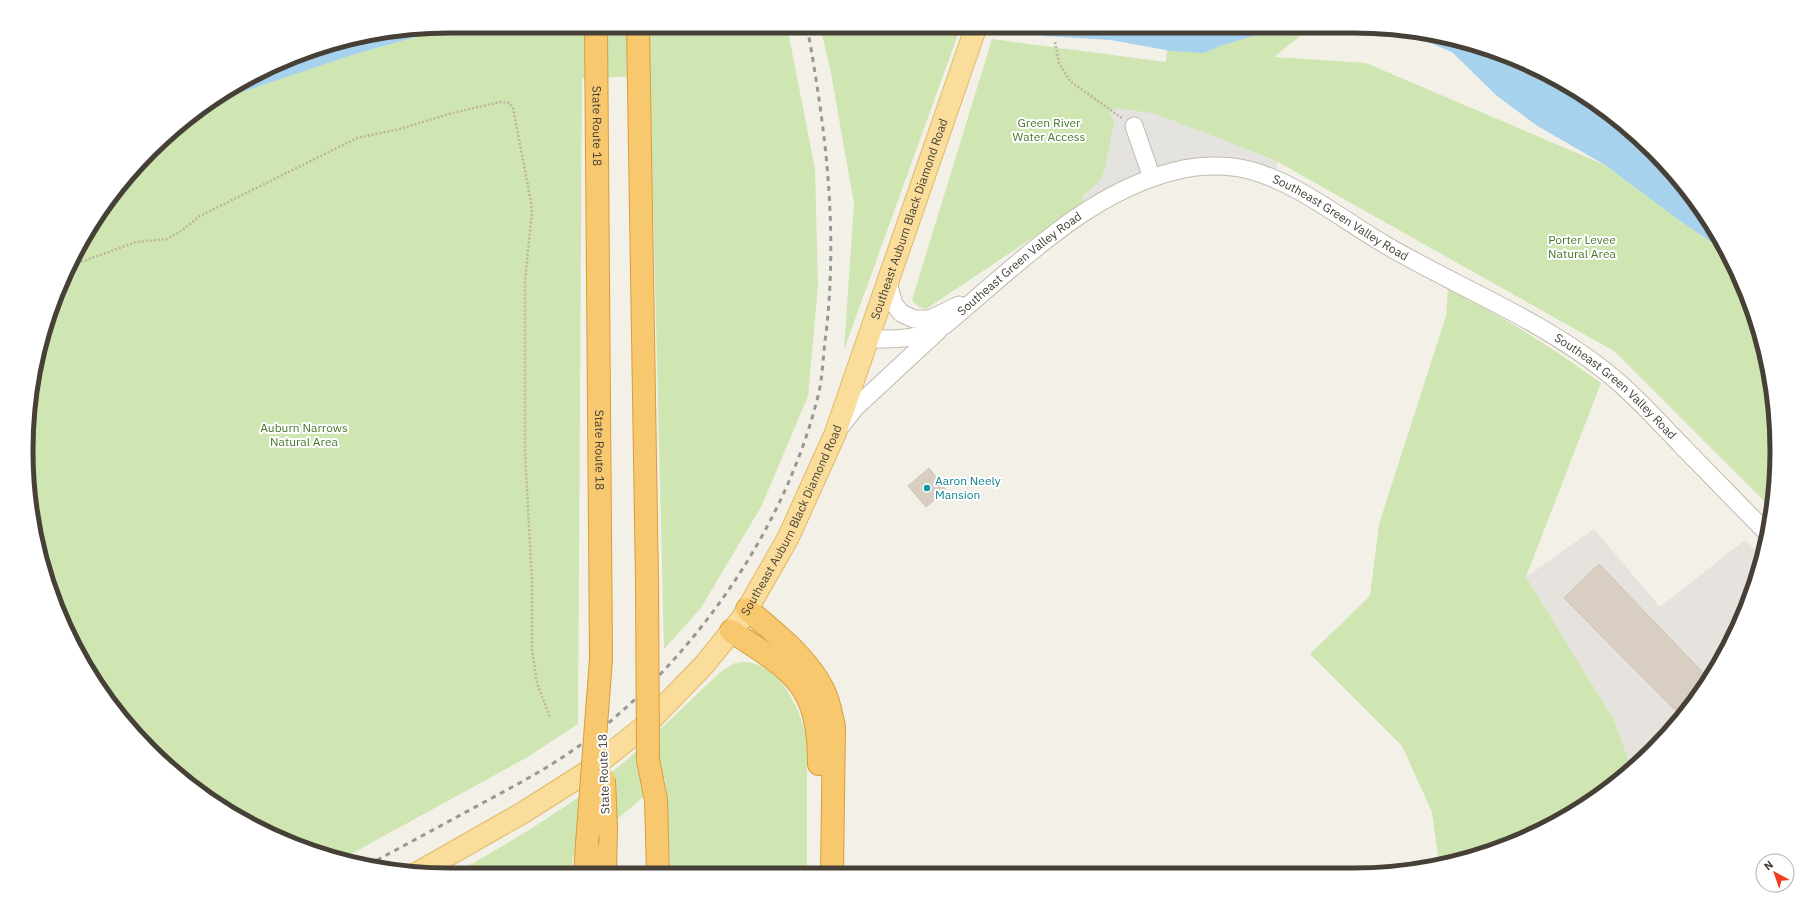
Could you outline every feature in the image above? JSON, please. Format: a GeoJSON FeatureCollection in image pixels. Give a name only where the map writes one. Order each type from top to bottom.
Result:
{"type":"FeatureCollection","features":[{"type":"Feature","properties":{"kind":"highway","name":"State Route 18"},"geometry":{"type":"LineString","coordinates":[[596,33],[598,453],[601,659],[606,828],[605,868]]}},
{"type":"Feature","properties":{"kind":"highway"},"geometry":{"type":"LineString","coordinates":[[638,33],[647,582],[648,760],[657,868]]}},
{"type":"Feature","properties":{"kind":"highway"},"geometry":{"type":"LineString","coordinates":[[747,609],[796,652],[824,689],[830,706],[834,727],[832,868]]}},
{"type":"Feature","properties":{"kind":"highway"},"geometry":{"type":"LineString","coordinates":[[732,631],[775,659],[787,669],[799,682],[813,708],[819,741],[820,868]]}},
{"type":"Feature","properties":{"kind":"highway"},"geometry":{"type":"LineString","coordinates":[[585,868],[601,659]]}},
{"type":"Feature","properties":{"kind":"highway"},"geometry":{"type":"LineString","coordinates":[[647,868],[652,805]]}},
{"type":"Feature","properties":{"kind":"main road","name":"Southeast Auburn Black Diamond Road"},"geometry":{"type":"LineString","coordinates":[[427,867],[524,812],[587,772],[645,726],[704,665],[732,631],[747,609],[788,538],[835,434],[974,33]]}},
{"type":"Feature","properties":{"kind":"street"},"geometry":{"type":"LineString","coordinates":[[1134,126],[1152,178]]}},
{"type":"Feature","properties":{"kind":"street","name":"Southeast Green Valley Road"},"geometry":{"type":"LineString","coordinates":[[869,339],[913,338],[929,334],[945,325],[998,280],[1074,220],[1126,190],[1152,178],[1176,171],[1202,167],[1248,169],[1291,187],[1386,245],[1555,336],[1605,371],[1634,396],[1763,528]]}},
{"type":"Feature","properties":{"kind":"street"},"geometry":{"type":"LineString","coordinates":[[888,283],[894,304],[901,313],[914,319],[930,318],[960,304],[998,280]]}},
{"type":"Feature","properties":{"kind":"street"},"geometry":{"type":"LineString","coordinates":[[835,434],[856,407],[945,325]]}},
{"type":"Feature","properties":{"kind":"path"},"geometry":{"type":"LineString","coordinates":[[1055,42],[1059,63],[1070,81],[1134,126]]}},
{"type":"Feature","properties":{"kind":"path"},"geometry":{"type":"LineString","coordinates":[[77,263],[136,242],[167,239],[181,231],[200,216],[352,140],[400,129],[452,113],[500,102],[510,103],[513,108],[532,212],[526,280],[525,452],[532,583],[532,650],[537,683],[550,717]]}},
{"type":"Feature","properties":{"kind":"shaded area"},"geometry":{"type":"Polygon","coordinates":[[[1118,108],[1156,114],[1208,134],[1278,162],[1276,170],[1246,162],[1218,158],[1085,203],[1082,197],[1101,179],[1105,169],[1114,122],[1109,112],[1118,108]]]}},
{"type":"Feature","properties":{"kind":"shaded area"},"geometry":{"type":"Polygon","coordinates":[[[1594,529],[1660,607],[1745,540],[1757,552],[1748,585],[1738,610],[1714,659],[1684,705],[1648,746],[1630,762],[1614,720],[1526,577],[1594,529]]]}},
{"type":"Feature","properties":{"kind":"green space","name":"Auburn Narrows Natural Area"},"geometry":{"type":"Polygon","coordinates":[[[788,33],[815,169],[818,285],[808,396],[762,505],[701,608],[664,649],[650,76],[582,78],[578,724],[526,758],[348,855],[316,846],[266,825],[219,798],[196,782],[155,746],[119,705],[103,682],[76,635],[55,585],[41,532],[34,478],[33,450],[34,423],[41,369],[55,316],[76,266],[103,219],[119,196],[155,155],[175,137],[196,119],[233,94],[352,55],[427,34],[788,33]]]}},
{"type":"Feature","properties":{"kind":"green space"},"geometry":{"type":"Polygon","coordinates":[[[822,33],[958,33],[844,350],[854,204],[831,73],[822,33]]]}},
{"type":"Feature","properties":{"kind":"green space"},"geometry":{"type":"Polygon","coordinates":[[[1168,33],[1304,33],[1274,57],[1366,63],[1605,165],[1683,223],[1716,245],[1727,266],[1748,316],[1762,369],[1769,423],[1770,450],[1766,503],[1614,351],[1278,162],[1241,147],[1085,203],[926,309],[919,307],[912,300],[992,39],[1166,62],[1168,33]]]}},
{"type":"Feature","properties":{"kind":"green space"},"geometry":{"type":"Polygon","coordinates":[[[1448,289],[1488,310],[1526,333],[1601,383],[1526,577],[1614,720],[1630,762],[1607,782],[1584,798],[1537,825],[1487,846],[1438,859],[1432,812],[1402,746],[1310,654],[1370,596],[1379,524],[1446,316],[1448,289]]]}},
{"type":"Feature","properties":{"kind":"green space"},"geometry":{"type":"Polygon","coordinates":[[[743,662],[756,664],[767,670],[786,688],[799,713],[807,738],[807,868],[671,868],[665,779],[573,856],[572,868],[464,868],[538,824],[598,783],[644,745],[722,671],[735,663],[743,662]]]}},
{"type":"Feature","properties":{"kind":"water"},"geometry":{"type":"Polygon","coordinates":[[[1029,33],[1265,33],[1223,45],[1204,53],[1171,51],[1111,40],[1045,36],[1029,33]]]}},
{"type":"Feature","properties":{"kind":"water"},"geometry":{"type":"Polygon","coordinates":[[[427,34],[352,55],[230,96],[266,76],[316,55],[369,41],[427,34]]]}},
{"type":"Feature","properties":{"kind":"water"},"geometry":{"type":"Polygon","coordinates":[[[1378,34],[1434,41],[1487,55],[1537,76],[1584,103],[1607,119],[1648,155],[1684,196],[1716,245],[1683,223],[1605,165],[1536,125],[1497,96],[1452,52],[1425,41],[1378,34]]]}},
{"type":"Feature","properties":{"kind":"building","name":"Aaron Neely Mansion"},"geometry":{"type":"Polygon","coordinates":[[[929,468],[946,490],[926,507],[908,486],[929,468]]]}},
{"type":"Feature","properties":{"kind":"building"},"geometry":{"type":"Polygon","coordinates":[[[1599,564],[1705,674],[1678,713],[1564,598],[1599,564]]]}},
{"type":"Feature","properties":{"kind":"railway"},"geometry":{"type":"LineString","coordinates":[[375,861],[534,775],[587,740],[627,707],[665,669],[700,629],[732,585],[760,539],[785,491],[804,442],[819,392],[826,334],[831,256],[828,180],[820,104],[808,33]]}},
{"type":"Feature","properties":{"kind":"place","name":"Aaron Neely Mansion"},"geometry":{"type":"Point","coordinates":[927,488]}},
{"type":"Feature","properties":{"kind":"park label","name":"Green River Water Access"},"geometry":{"type":"Point","coordinates":[1049,130]}},
{"type":"Feature","properties":{"kind":"park label","name":"Porter Levee Natural Area"},"geometry":{"type":"Point","coordinates":[1582,247]}}]}
